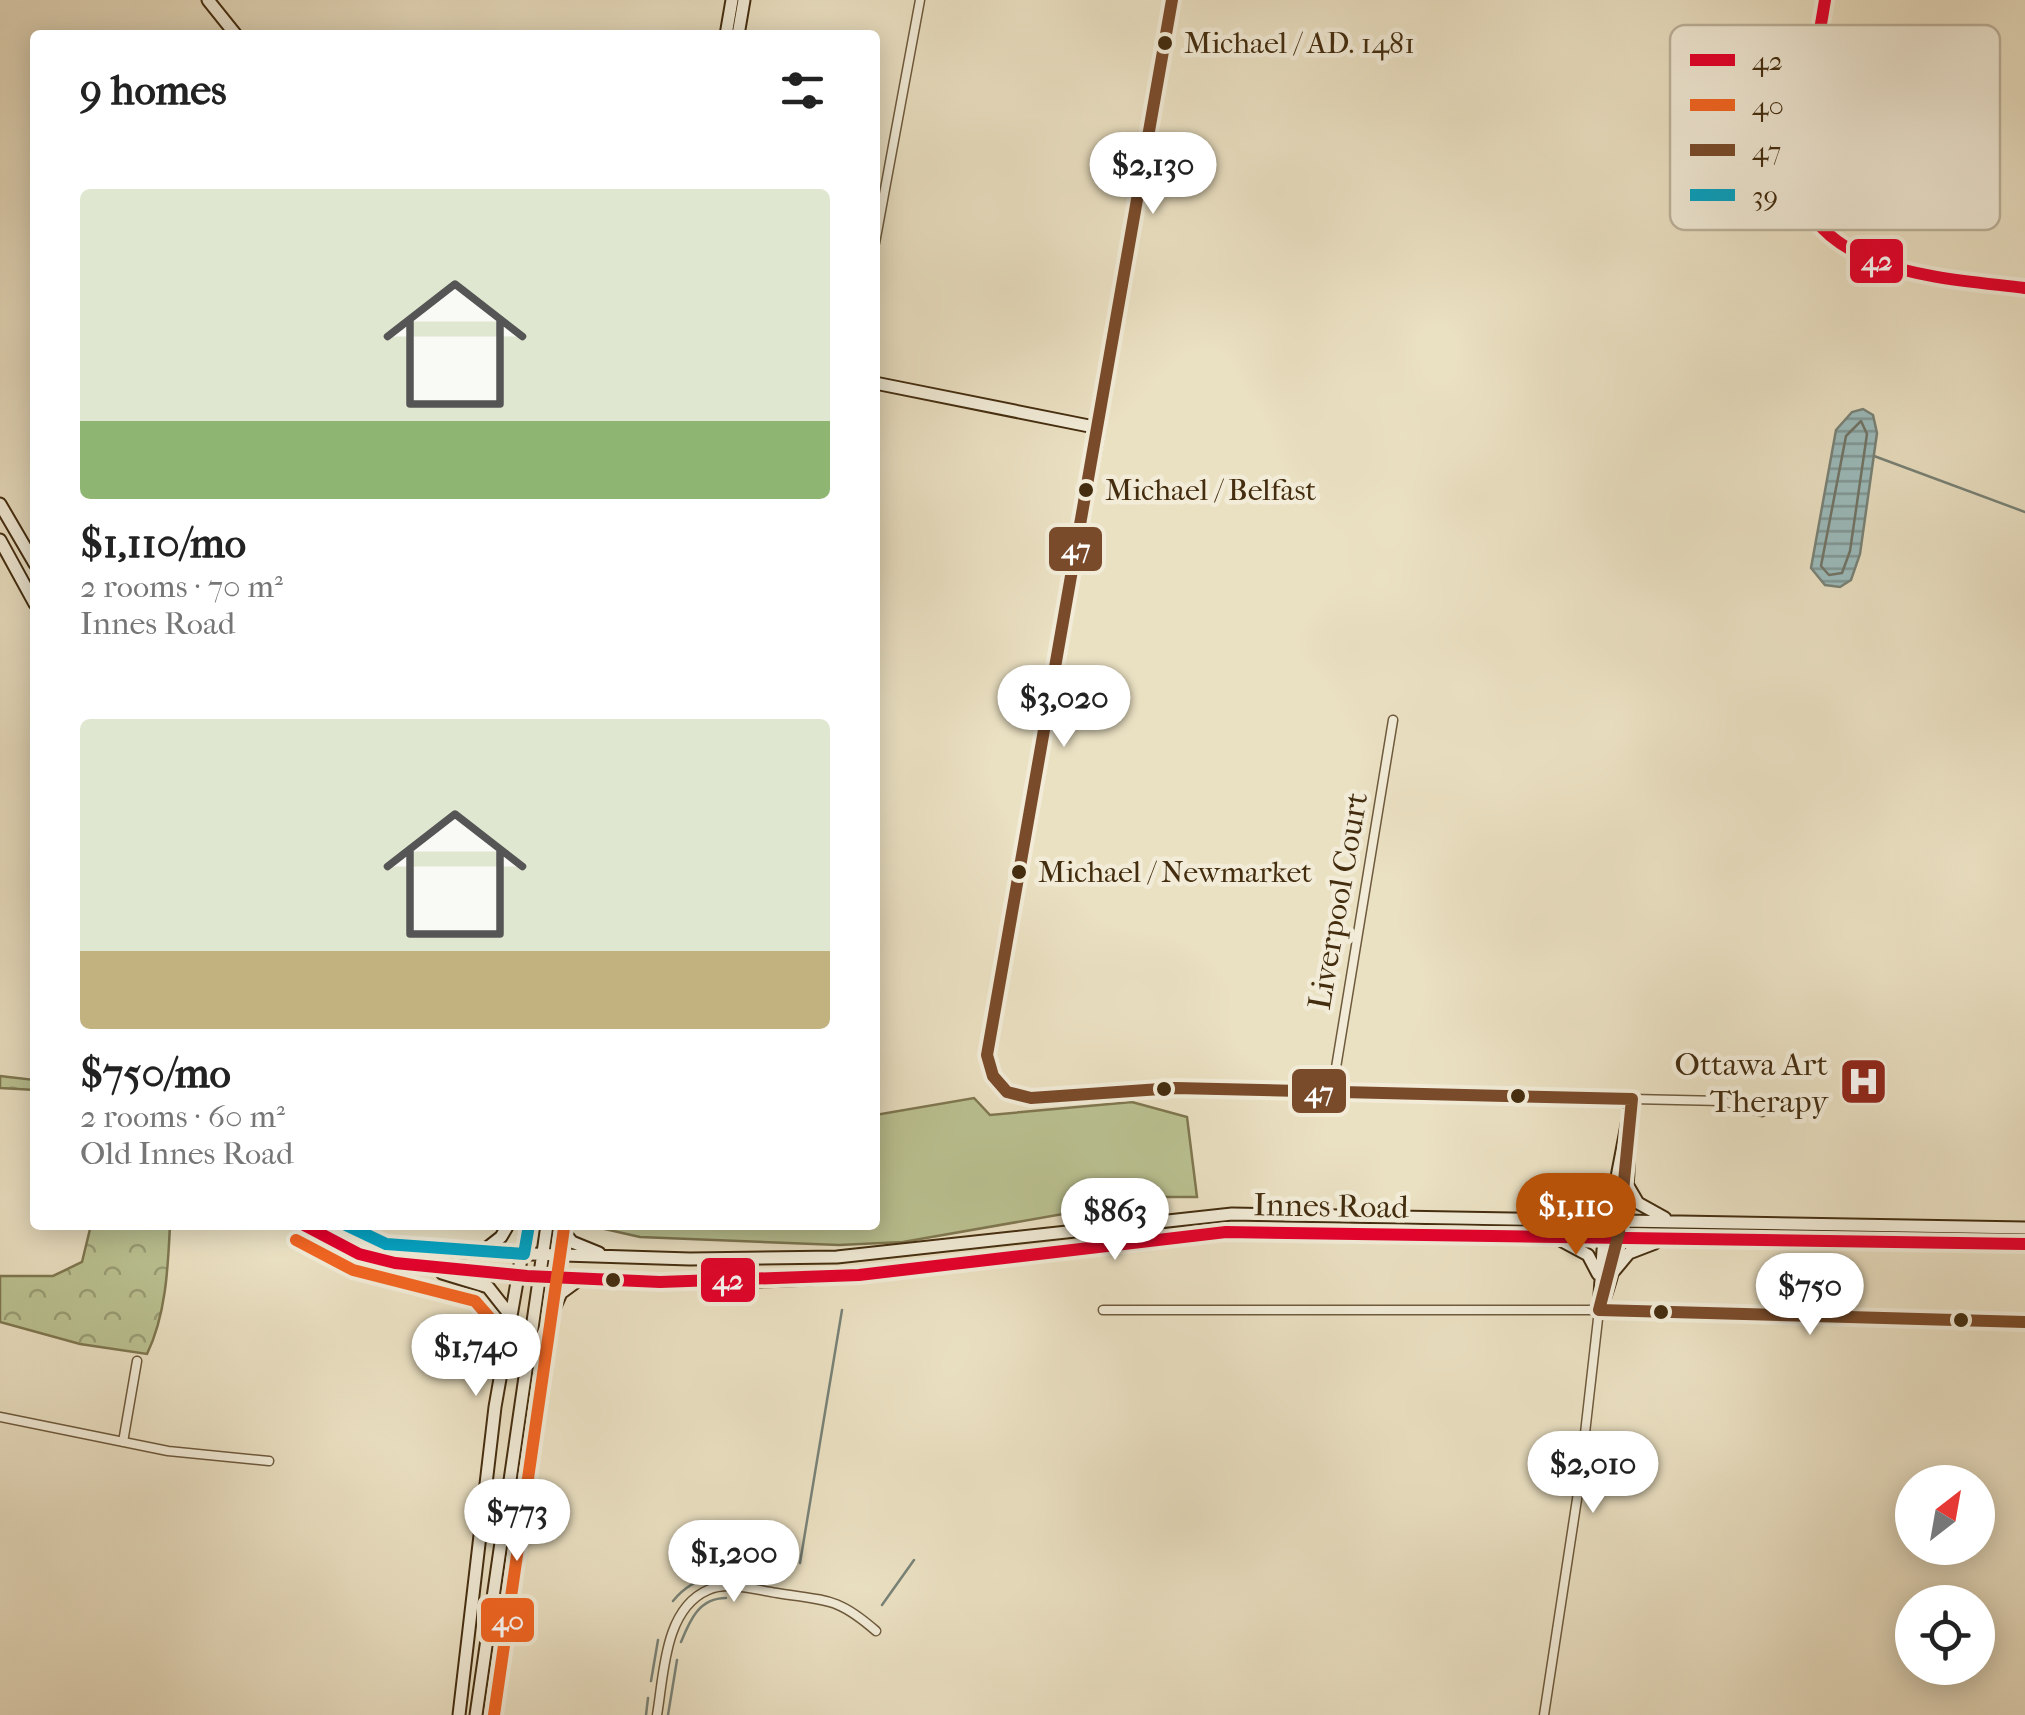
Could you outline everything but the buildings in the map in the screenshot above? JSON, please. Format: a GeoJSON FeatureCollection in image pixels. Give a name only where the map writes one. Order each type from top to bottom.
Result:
{"type":"FeatureCollection","features":[{"type":"Feature","properties":{"kind":"main road"},"geometry":{"type":"LineString","coordinates":[[208,0],[232,30]]}},
{"type":"Feature","properties":{"kind":"main road"},"geometry":{"type":"LineString","coordinates":[[727,30],[732,0]]}},
{"type":"Feature","properties":{"kind":"main road"},"geometry":{"type":"LineString","coordinates":[[739,30],[744,0]]}},
{"type":"Feature","properties":{"kind":"main road"},"geometry":{"type":"LineString","coordinates":[[880,384],[1099,428],[987,1055],[993,1076],[1007,1092],[1031,1098],[1175,1088],[1632,1099],[1599,1310],[2025,1322]]}},
{"type":"Feature","properties":{"kind":"main road"},"geometry":{"type":"LineString","coordinates":[[0,504],[30,555]]}},
{"type":"Feature","properties":{"kind":"main road"},"geometry":{"type":"LineString","coordinates":[[0,540],[30,595]]}},
{"type":"Feature","properties":{"kind":"main road"},"geometry":{"type":"LineString","coordinates":[[1615,1218],[1627,1184],[1627,1135]]}},
{"type":"Feature","properties":{"kind":"main road"},"geometry":{"type":"LineString","coordinates":[[1627,1184],[1638,1202],[1669,1220]]}},
{"type":"Feature","properties":{"kind":"main road","name":"Innes Road"},"geometry":{"type":"LineString","coordinates":[[324,1230],[408,1248],[613,1258],[878,1255],[1217,1214],[2025,1228]]}},
{"type":"Feature","properties":{"kind":"main road"},"geometry":{"type":"LineString","coordinates":[[315,1230],[359,1254],[419,1266],[488,1287],[510,1315]]}},
{"type":"Feature","properties":{"kind":"main road"},"geometry":{"type":"LineString","coordinates":[[482,1252],[506,1230]]}},
{"type":"Feature","properties":{"kind":"main road"},"geometry":{"type":"LineString","coordinates":[[459,1715],[510,1315],[526,1230]]}},
{"type":"Feature","properties":{"kind":"main road"},"geometry":{"type":"LineString","coordinates":[[476,1715],[545,1230]]}},
{"type":"Feature","properties":{"kind":"main road"},"geometry":{"type":"LineString","coordinates":[[562,1230],[572,1242],[613,1258]]}},
{"type":"Feature","properties":{"kind":"main road","name":"Innes Road"},"geometry":{"type":"LineString","coordinates":[[419,1266],[690,1282],[884,1273],[1200,1233],[2025,1244]]}},
{"type":"Feature","properties":{"kind":"main road"},"geometry":{"type":"LineString","coordinates":[[1548,1236],[1584,1251],[1605,1276]]}},
{"type":"Feature","properties":{"kind":"main road"},"geometry":{"type":"LineString","coordinates":[[1605,1276],[1634,1250],[1669,1238]]}},
{"type":"Feature","properties":{"kind":"main road"},"geometry":{"type":"LineString","coordinates":[[523,1381],[558,1299],[568,1283],[583,1278]]}},
{"type":"Feature","properties":{"kind":"street"},"geometry":{"type":"LineString","coordinates":[[880,213],[920,0]]}},
{"type":"Feature","properties":{"kind":"street"},"geometry":{"type":"LineString","coordinates":[[1099,428],[1172,0]]}},
{"type":"Feature","properties":{"kind":"street"},"geometry":{"type":"LineString","coordinates":[[1821,25],[1825,0]]}},
{"type":"Feature","properties":{"kind":"street"},"geometry":{"type":"LineString","coordinates":[[1822,230],[1837,245],[1874,260],[2025,288]]}},
{"type":"Feature","properties":{"kind":"street","name":"Liverpool Court"},"geometry":{"type":"LineString","coordinates":[[1332,1092],[1393,720]]}},
{"type":"Feature","properties":{"kind":"street"},"geometry":{"type":"LineString","coordinates":[[1632,1099],[1722,1102],[1762,1112]]}},
{"type":"Feature","properties":{"kind":"street"},"geometry":{"type":"LineString","coordinates":[[1103,1310],[1599,1310],[1579,1486],[1544,1715]]}},
{"type":"Feature","properties":{"kind":"street"},"geometry":{"type":"LineString","coordinates":[[123,1442],[138,1362]]}},
{"type":"Feature","properties":{"kind":"street"},"geometry":{"type":"LineString","coordinates":[[0,1417],[123,1442],[269,1462]]}},
{"type":"Feature","properties":{"kind":"street"},"geometry":{"type":"LineString","coordinates":[[657,1715],[672,1636],[689,1604],[709,1589],[732,1586],[845,1604],[876,1631]]}},
{"type":"Feature","properties":{"kind":"green space"},"geometry":{"type":"Polygon","coordinates":[[[0,1076],[30,1079],[30,1090],[0,1088],[0,1076]]]}},
{"type":"Feature","properties":{"kind":"green space"},"geometry":{"type":"Polygon","coordinates":[[[974,1098],[990,1115],[1132,1102],[1187,1117],[1197,1197],[1160,1197],[903,1242],[839,1245],[640,1237],[609,1230],[880,1230],[880,1114],[974,1098]]]}},
{"type":"Feature","properties":{"kind":"green space"},"geometry":{"type":"Polygon","coordinates":[[[90,1230],[170,1230],[162,1307],[147,1354],[80,1344],[0,1322],[0,1276],[53,1276],[82,1262],[90,1230]]]}},
{"type":"Feature","properties":{"kind":"water"},"geometry":{"type":"Polygon","coordinates":[[[1863,409],[1873,415],[1877,433],[1860,554],[1851,580],[1840,587],[1825,585],[1811,568],[1836,430],[1852,412],[1863,409]]]}},
{"type":"Feature","properties":{"kind":"waterway"},"geometry":{"type":"LineString","coordinates":[[1874,456],[2025,512]]}},
{"type":"Feature","properties":{"kind":"waterway"},"geometry":{"type":"LineString","coordinates":[[800,1563],[842,1310]]}},
{"type":"Feature","properties":{"kind":"waterway"},"geometry":{"type":"LineString","coordinates":[[882,1605],[914,1560]]}},
{"type":"Feature","properties":{"kind":"waterway"},"geometry":{"type":"LineString","coordinates":[[673,1601],[693,1584],[715,1576],[766,1578]]}},
{"type":"Feature","properties":{"kind":"waterway"},"geometry":{"type":"LineString","coordinates":[[681,1642],[702,1606],[726,1598]]}},
{"type":"Feature","properties":{"kind":"waterway"},"geometry":{"type":"LineString","coordinates":[[651,1681],[658,1640]]}},
{"type":"Feature","properties":{"kind":"waterway"},"geometry":{"type":"LineString","coordinates":[[668,1715],[677,1660]]}},
{"type":"Feature","properties":{"kind":"waterway"},"geometry":{"type":"LineString","coordinates":[[646,1715],[648,1698]]}},
{"type":"Feature","properties":{"kind":"transit line","name":"47"},"geometry":{"type":"LineString","coordinates":[[1007,1092],[993,1076],[987,1055],[1172,0]]}},
{"type":"Feature","properties":{"kind":"transit line","name":"42"},"geometry":{"type":"LineString","coordinates":[[1821,25],[1825,0]]}},
{"type":"Feature","properties":{"kind":"transit line","name":"42"},"geometry":{"type":"LineString","coordinates":[[1825,230],[1854,252],[1887,265],[1922,274],[2025,288]]}},
{"type":"Feature","properties":{"kind":"transit line","name":"47"},"geometry":{"type":"LineString","coordinates":[[1007,1092],[1031,1098],[1175,1088],[1632,1099]]}},
{"type":"Feature","properties":{"kind":"transit line","name":"47"},"geometry":{"type":"LineString","coordinates":[[1599,1310],[1619,1232],[1632,1099]]}},
{"type":"Feature","properties":{"kind":"transit line","name":"42"},"geometry":{"type":"LineString","coordinates":[[313,1230],[359,1254],[395,1263],[527,1276],[660,1282],[859,1275],[1226,1232],[2025,1244]]}},
{"type":"Feature","properties":{"kind":"transit line","name":"39"},"geometry":{"type":"LineString","coordinates":[[357,1230],[386,1244],[524,1254],[528,1230]]}},
{"type":"Feature","properties":{"kind":"transit line","name":"40"},"geometry":{"type":"LineString","coordinates":[[494,1715],[564,1230]]}},
{"type":"Feature","properties":{"kind":"transit line","name":"40"},"geometry":{"type":"LineString","coordinates":[[296,1240],[353,1270],[475,1301],[496,1325]]}},
{"type":"Feature","properties":{"kind":"transit line","name":"47"},"geometry":{"type":"LineString","coordinates":[[1599,1310],[2025,1322]]}},
{"type":"Feature","properties":{"kind":"place","name":"Michael / AD. 1481"},"geometry":{"type":"Point","coordinates":[1165,43]}},
{"type":"Feature","properties":{"kind":"place","name":"Michael / Belfast"},"geometry":{"type":"Point","coordinates":[1086,490]}},
{"type":"Feature","properties":{"kind":"place","name":"Michael / Newmarket"},"geometry":{"type":"Point","coordinates":[1019,872]}},
{"type":"Feature","properties":{"kind":"place","name":"Ottawa Art Therapy"},"geometry":{"type":"Point","coordinates":[1863,1082]}}]}
